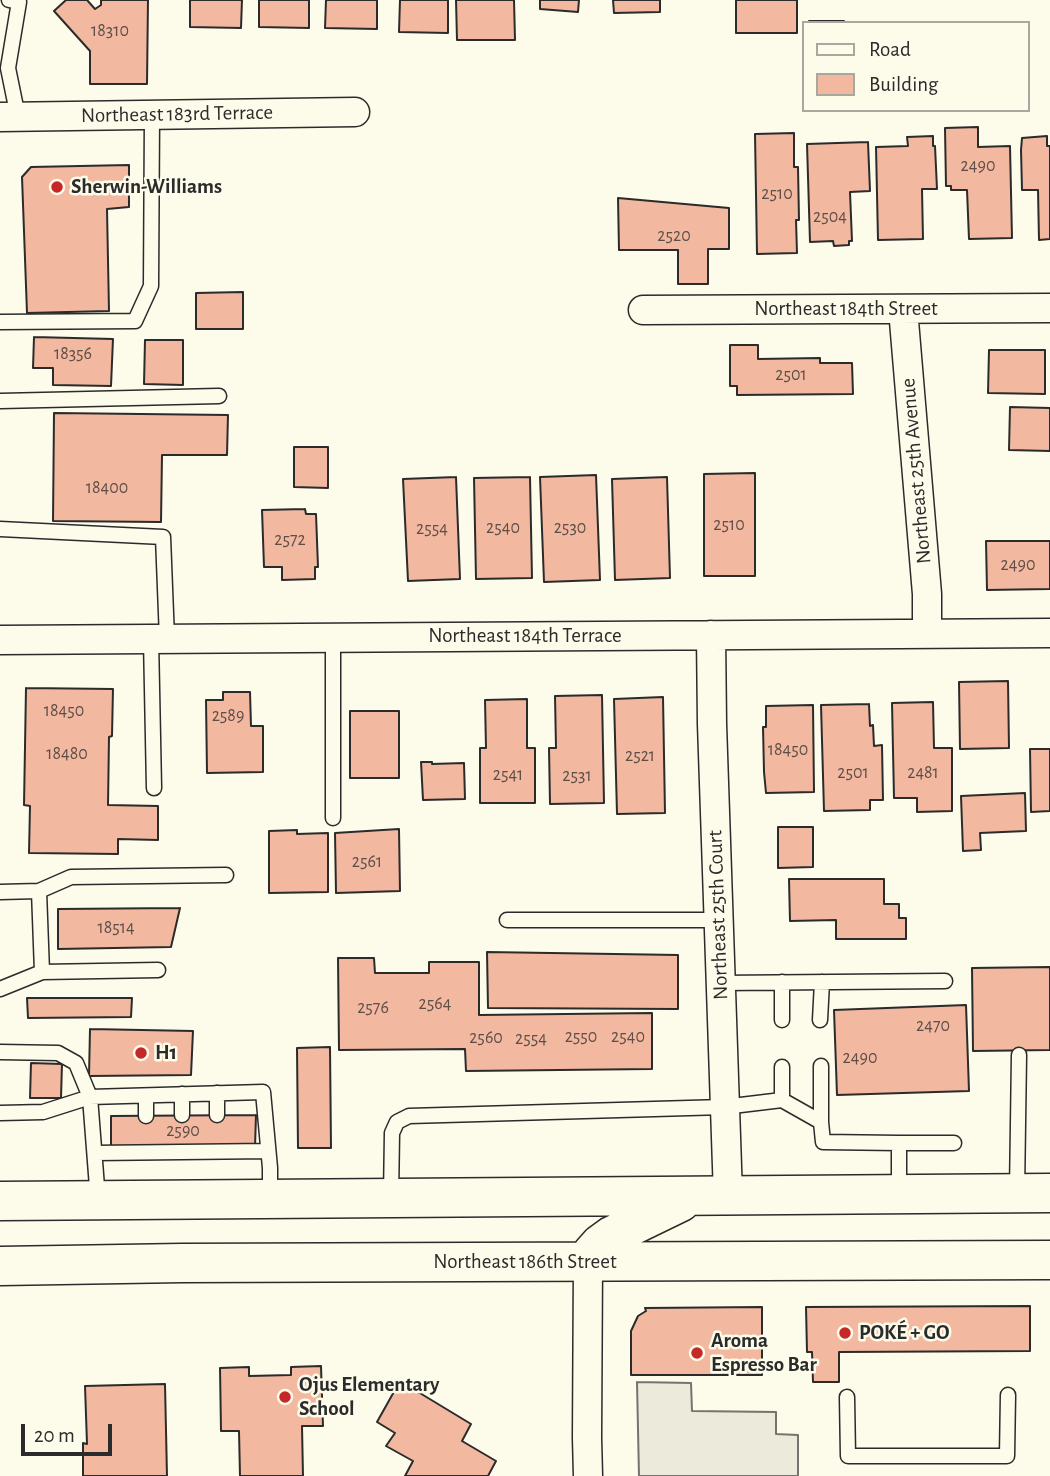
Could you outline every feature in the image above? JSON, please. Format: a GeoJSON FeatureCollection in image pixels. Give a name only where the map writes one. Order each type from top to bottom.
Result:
{"type":"FeatureCollection","features":[{"type":"Feature","properties":{"kind":"main road"},"geometry":{"type":"LineString","coordinates":[[0,1201],[1033,1194]]}},
{"type":"Feature","properties":{"kind":"main road"},"geometry":{"type":"LineString","coordinates":[[588,1262],[592,1252],[611,1236],[711,1196]]}},
{"type":"Feature","properties":{"kind":"main road","name":"Northeast 186th Street"},"geometry":{"type":"LineString","coordinates":[[0,1266],[1050,1260]]}},
{"type":"Feature","properties":{"kind":"street","name":"Northeast 183rd Terrace"},"geometry":{"type":"LineString","coordinates":[[9,117],[355,112]]}},
{"type":"Feature","properties":{"kind":"street","name":"Northeast 184th Street"},"geometry":{"type":"LineString","coordinates":[[643,310],[1050,308]]}},
{"type":"Feature","properties":{"kind":"street","name":"Northeast 25th Avenue"},"geometry":{"type":"LineString","coordinates":[[903,309],[927,594],[927,633]]}},
{"type":"Feature","properties":{"kind":"street","name":"Northeast 184th Terrace"},"geometry":{"type":"LineString","coordinates":[[0,640],[1050,633]]}},
{"type":"Feature","properties":{"kind":"street","name":"Northeast 25th Court"},"geometry":{"type":"LineString","coordinates":[[710,635],[724,1107],[711,1196]]}},
{"type":"Feature","properties":{"kind":"street"},"geometry":{"type":"LineString","coordinates":[[588,1262],[588,1476]]}},
{"type":"Feature","properties":{"kind":"street"},"geometry":{"type":"LineString","coordinates":[[568,1476],[587,1438]]}},
{"type":"Feature","properties":{"kind":"lane"},"geometry":{"type":"LineString","coordinates":[[9,0],[19,2],[8,68],[9,117]]}},
{"type":"Feature","properties":{"kind":"lane"},"geometry":{"type":"LineString","coordinates":[[0,322],[135,321],[151,286],[152,115]]}},
{"type":"Feature","properties":{"kind":"lane"},"geometry":{"type":"LineString","coordinates":[[0,401],[219,397]]}},
{"type":"Feature","properties":{"kind":"lane"},"geometry":{"type":"LineString","coordinates":[[0,529],[163,537],[154,788]]}},
{"type":"Feature","properties":{"kind":"lane"},"geometry":{"type":"LineString","coordinates":[[333,638],[333,818]]}},
{"type":"Feature","properties":{"kind":"lane"},"geometry":{"type":"LineString","coordinates":[[0,892],[39,891],[71,877],[226,874]]}},
{"type":"Feature","properties":{"kind":"lane"},"geometry":{"type":"LineString","coordinates":[[39,891],[42,972]]}},
{"type":"Feature","properties":{"kind":"lane"},"geometry":{"type":"LineString","coordinates":[[507,920],[719,920]]}},
{"type":"Feature","properties":{"kind":"lane"},"geometry":{"type":"LineString","coordinates":[[0,989],[42,972],[158,970]]}},
{"type":"Feature","properties":{"kind":"lane"},"geometry":{"type":"LineString","coordinates":[[721,983],[945,981]]}},
{"type":"Feature","properties":{"kind":"lane"},"geometry":{"type":"LineString","coordinates":[[782,982],[782,1020]]}},
{"type":"Feature","properties":{"kind":"lane"},"geometry":{"type":"LineString","coordinates":[[820,1020],[822,982]]}},
{"type":"Feature","properties":{"kind":"lane"},"geometry":{"type":"LineString","coordinates":[[0,1052],[58,1053],[76,1063],[90,1097],[98,1200]]}},
{"type":"Feature","properties":{"kind":"lane"},"geometry":{"type":"LineString","coordinates":[[1019,1055],[1033,1194]]}},
{"type":"Feature","properties":{"kind":"lane"},"geometry":{"type":"LineString","coordinates":[[821,1066],[822,1142],[954,1143]]}},
{"type":"Feature","properties":{"kind":"lane"},"geometry":{"type":"LineString","coordinates":[[782,1067],[782,1100]]}},
{"type":"Feature","properties":{"kind":"lane"},"geometry":{"type":"LineString","coordinates":[[0,1113],[43,1112],[90,1097],[264,1092],[270,1199]]}},
{"type":"Feature","properties":{"kind":"lane"},"geometry":{"type":"LineString","coordinates":[[217,1093],[217,1115]]}},
{"type":"Feature","properties":{"kind":"lane"},"geometry":{"type":"LineString","coordinates":[[182,1094],[182,1115]]}},
{"type":"Feature","properties":{"kind":"lane"},"geometry":{"type":"LineString","coordinates":[[146,1096],[146,1116]]}},
{"type":"Feature","properties":{"kind":"lane"},"geometry":{"type":"LineString","coordinates":[[391,1198],[392,1133],[397,1122],[409,1116],[724,1107],[782,1100],[821,1122]]}},
{"type":"Feature","properties":{"kind":"lane"},"geometry":{"type":"LineString","coordinates":[[899,1143],[899,1195]]}},
{"type":"Feature","properties":{"kind":"lane"},"geometry":{"type":"LineString","coordinates":[[95,1153],[182,1149],[268,1151]]}},
{"type":"Feature","properties":{"kind":"lane"},"geometry":{"type":"LineString","coordinates":[[846,1397],[848,1456],[1007,1457],[1008,1395]]}},
{"type":"Feature","properties":{"kind":"shaded area"},"geometry":{"type":"Polygon","coordinates":[[[637,1382],[691,1383],[692,1411],[776,1412],[776,1434],[798,1435],[798,1476],[639,1476],[637,1382]]]}},
{"type":"Feature","properties":{"kind":"building"},"geometry":{"type":"Polygon","coordinates":[[[66,0],[87,0],[95,9],[101,5],[101,0],[148,0],[147,84],[90,84],[90,51],[54,11],[66,0]]]}},
{"type":"Feature","properties":{"kind":"building"},"geometry":{"type":"Polygon","coordinates":[[[190,0],[242,0],[241,28],[190,27],[190,0]]]}},
{"type":"Feature","properties":{"kind":"building"},"geometry":{"type":"Polygon","coordinates":[[[259,0],[309,0],[309,28],[259,27],[259,0]]]}},
{"type":"Feature","properties":{"kind":"building"},"geometry":{"type":"Polygon","coordinates":[[[326,0],[377,0],[377,29],[325,28],[326,0]]]}},
{"type":"Feature","properties":{"kind":"building"},"geometry":{"type":"Polygon","coordinates":[[[400,0],[448,0],[448,33],[399,32],[400,0]]]}},
{"type":"Feature","properties":{"kind":"building"},"geometry":{"type":"Polygon","coordinates":[[[456,0],[514,0],[515,40],[457,40],[456,0]]]}},
{"type":"Feature","properties":{"kind":"building"},"geometry":{"type":"Polygon","coordinates":[[[540,0],[579,0],[578,12],[540,9],[540,0]]]}},
{"type":"Feature","properties":{"kind":"building"},"geometry":{"type":"Polygon","coordinates":[[[613,0],[660,0],[660,12],[614,13],[613,0]]]}},
{"type":"Feature","properties":{"kind":"building"},"geometry":{"type":"Polygon","coordinates":[[[736,0],[797,0],[797,33],[736,33],[736,0]]]}},
{"type":"Feature","properties":{"kind":"building"},"geometry":{"type":"Polygon","coordinates":[[[978,127],[978,147],[1010,146],[1012,238],[969,239],[967,190],[951,190],[951,186],[946,186],[945,128],[978,127]]]}},
{"type":"Feature","properties":{"kind":"building"},"geometry":{"type":"Polygon","coordinates":[[[794,133],[794,167],[798,167],[797,253],[757,254],[755,134],[794,133]]]}},
{"type":"Feature","properties":{"kind":"building"},"geometry":{"type":"Polygon","coordinates":[[[933,136],[937,189],[922,189],[923,239],[878,240],[876,147],[908,146],[907,137],[933,136]]]}},
{"type":"Feature","properties":{"kind":"building"},"geometry":{"type":"Polygon","coordinates":[[[1047,136],[1047,146],[1050,146],[1050,239],[1039,240],[1038,190],[1022,190],[1021,150],[1022,138],[1047,136]]]}},
{"type":"Feature","properties":{"kind":"building"},"geometry":{"type":"Polygon","coordinates":[[[868,142],[870,191],[850,192],[852,241],[849,241],[849,245],[834,246],[833,241],[810,242],[807,144],[868,142]]]}},
{"type":"Feature","properties":{"kind":"building"},"geometry":{"type":"Polygon","coordinates":[[[129,165],[129,207],[107,209],[109,311],[27,313],[22,177],[31,167],[129,165]]]}},
{"type":"Feature","properties":{"kind":"building"},"geometry":{"type":"Polygon","coordinates":[[[618,198],[729,208],[729,249],[708,249],[708,284],[678,284],[678,250],[619,250],[618,198]]]}},
{"type":"Feature","properties":{"kind":"building"},"geometry":{"type":"Polygon","coordinates":[[[243,292],[243,329],[196,329],[196,293],[243,292]]]}},
{"type":"Feature","properties":{"kind":"building"},"geometry":{"type":"Polygon","coordinates":[[[34,337],[113,339],[111,386],[53,385],[53,368],[33,368],[34,337]]]}},
{"type":"Feature","properties":{"kind":"building"},"geometry":{"type":"Polygon","coordinates":[[[145,340],[183,340],[183,385],[144,384],[145,340]]]}},
{"type":"Feature","properties":{"kind":"building"},"geometry":{"type":"Polygon","coordinates":[[[730,345],[758,345],[758,359],[820,358],[820,363],[852,363],[853,394],[737,395],[737,386],[730,386],[730,345]]]}},
{"type":"Feature","properties":{"kind":"building"},"geometry":{"type":"Polygon","coordinates":[[[989,350],[1045,350],[1045,394],[988,393],[989,350]]]}},
{"type":"Feature","properties":{"kind":"building"},"geometry":{"type":"Polygon","coordinates":[[[1010,407],[1050,408],[1050,451],[1009,450],[1010,407]]]}},
{"type":"Feature","properties":{"kind":"building"},"geometry":{"type":"Polygon","coordinates":[[[54,413],[228,415],[227,455],[162,455],[161,522],[53,521],[54,413]]]}},
{"type":"Feature","properties":{"kind":"building"},"geometry":{"type":"Polygon","coordinates":[[[294,447],[328,447],[328,488],[294,487],[294,447]]]}},
{"type":"Feature","properties":{"kind":"building"},"geometry":{"type":"Polygon","coordinates":[[[755,473],[755,576],[704,576],[704,474],[755,473]]]}},
{"type":"Feature","properties":{"kind":"building"},"geometry":{"type":"Polygon","coordinates":[[[596,475],[600,580],[544,582],[540,477],[596,475]]]}},
{"type":"Feature","properties":{"kind":"building"},"geometry":{"type":"Polygon","coordinates":[[[456,477],[460,579],[408,581],[403,479],[456,477]]]}},
{"type":"Feature","properties":{"kind":"building"},"geometry":{"type":"Polygon","coordinates":[[[530,477],[532,578],[476,579],[474,478],[530,477]]]}},
{"type":"Feature","properties":{"kind":"building"},"geometry":{"type":"Polygon","coordinates":[[[667,477],[670,578],[615,580],[612,479],[667,477]]]}},
{"type":"Feature","properties":{"kind":"building"},"geometry":{"type":"Polygon","coordinates":[[[305,509],[306,514],[316,514],[318,567],[315,567],[315,579],[282,580],[282,567],[264,567],[262,510],[305,509]]]}},
{"type":"Feature","properties":{"kind":"building"},"geometry":{"type":"Polygon","coordinates":[[[986,541],[1050,541],[1050,589],[987,590],[986,541]]]}},
{"type":"Feature","properties":{"kind":"building"},"geometry":{"type":"Polygon","coordinates":[[[1008,681],[1009,748],[960,749],[959,682],[1008,681]]]}},
{"type":"Feature","properties":{"kind":"building"},"geometry":{"type":"Polygon","coordinates":[[[26,688],[113,689],[108,805],[158,806],[158,840],[118,839],[118,854],[29,853],[30,806],[24,805],[26,688]]]}},
{"type":"Feature","properties":{"kind":"building"},"geometry":{"type":"Polygon","coordinates":[[[223,692],[250,692],[251,726],[263,726],[263,772],[207,773],[206,700],[223,700],[223,692]]]}},
{"type":"Feature","properties":{"kind":"building"},"geometry":{"type":"Polygon","coordinates":[[[602,695],[604,803],[550,804],[549,748],[556,748],[555,696],[602,695]]]}},
{"type":"Feature","properties":{"kind":"building"},"geometry":{"type":"Polygon","coordinates":[[[663,697],[665,813],[617,814],[614,699],[663,697]]]}},
{"type":"Feature","properties":{"kind":"building"},"geometry":{"type":"Polygon","coordinates":[[[527,699],[527,748],[535,748],[535,803],[480,803],[480,748],[486,748],[485,700],[527,699]]]}},
{"type":"Feature","properties":{"kind":"building"},"geometry":{"type":"Polygon","coordinates":[[[933,702],[934,748],[952,748],[952,811],[917,812],[917,798],[894,798],[892,703],[933,702]]]}},
{"type":"Feature","properties":{"kind":"building"},"geometry":{"type":"Polygon","coordinates":[[[869,704],[874,746],[882,745],[883,800],[870,800],[870,810],[824,811],[821,705],[869,704]]]}},
{"type":"Feature","properties":{"kind":"building"},"geometry":{"type":"Polygon","coordinates":[[[813,705],[814,792],[766,793],[763,727],[766,727],[766,706],[813,705]]]}},
{"type":"Feature","properties":{"kind":"building"},"geometry":{"type":"Polygon","coordinates":[[[350,711],[399,711],[399,778],[350,778],[350,711]]]}},
{"type":"Feature","properties":{"kind":"building"},"geometry":{"type":"Polygon","coordinates":[[[1030,749],[1050,749],[1050,811],[1031,812],[1030,749]]]}},
{"type":"Feature","properties":{"kind":"building"},"geometry":{"type":"Polygon","coordinates":[[[421,762],[464,763],[465,799],[423,800],[421,762]]]}},
{"type":"Feature","properties":{"kind":"building"},"geometry":{"type":"Polygon","coordinates":[[[1025,793],[1026,831],[980,833],[981,850],[963,851],[961,796],[1025,793]]]}},
{"type":"Feature","properties":{"kind":"building"},"geometry":{"type":"Polygon","coordinates":[[[778,827],[813,827],[813,867],[778,868],[778,827]]]}},
{"type":"Feature","properties":{"kind":"building"},"geometry":{"type":"Polygon","coordinates":[[[399,829],[400,891],[336,893],[335,833],[399,829]]]}},
{"type":"Feature","properties":{"kind":"building"},"geometry":{"type":"Polygon","coordinates":[[[297,830],[297,834],[328,833],[328,892],[269,893],[269,831],[297,830]]]}},
{"type":"Feature","properties":{"kind":"building"},"geometry":{"type":"Polygon","coordinates":[[[789,879],[884,879],[884,904],[899,904],[899,918],[906,918],[906,939],[836,939],[836,920],[790,921],[789,879]]]}},
{"type":"Feature","properties":{"kind":"building"},"geometry":{"type":"Polygon","coordinates":[[[180,908],[171,947],[58,949],[58,909],[180,908]]]}},
{"type":"Feature","properties":{"kind":"building"},"geometry":{"type":"Polygon","coordinates":[[[487,952],[678,955],[678,1009],[488,1008],[487,952]]]}},
{"type":"Feature","properties":{"kind":"building"},"geometry":{"type":"Polygon","coordinates":[[[338,958],[374,958],[375,973],[429,973],[429,962],[479,962],[479,1015],[652,1013],[652,1069],[466,1071],[465,1049],[339,1050],[338,958]]]}},
{"type":"Feature","properties":{"kind":"building"},"geometry":{"type":"Polygon","coordinates":[[[1050,967],[1050,1050],[973,1051],[972,968],[1050,967]]]}},
{"type":"Feature","properties":{"kind":"building"},"geometry":{"type":"Polygon","coordinates":[[[27,998],[132,998],[131,1017],[28,1018],[27,998]]]}},
{"type":"Feature","properties":{"kind":"building"},"geometry":{"type":"Polygon","coordinates":[[[966,1005],[969,1091],[837,1095],[834,1010],[966,1005]]]}},
{"type":"Feature","properties":{"kind":"building","name":"H1"},"geometry":{"type":"Polygon","coordinates":[[[90,1029],[193,1031],[191,1075],[89,1076],[90,1029]]]}},
{"type":"Feature","properties":{"kind":"building"},"geometry":{"type":"Polygon","coordinates":[[[330,1047],[331,1148],[298,1148],[297,1048],[330,1047]]]}},
{"type":"Feature","properties":{"kind":"building"},"geometry":{"type":"Polygon","coordinates":[[[31,1063],[62,1064],[61,1098],[30,1098],[31,1063]]]}},
{"type":"Feature","properties":{"kind":"building"},"geometry":{"type":"Polygon","coordinates":[[[256,1115],[255,1147],[111,1147],[111,1116],[256,1115]]]}},
{"type":"Feature","properties":{"kind":"building"},"geometry":{"type":"Polygon","coordinates":[[[1030,1306],[1030,1351],[839,1352],[839,1382],[813,1382],[812,1352],[807,1352],[806,1307],[1030,1306]]]}},
{"type":"Feature","properties":{"kind":"building","name":"Aroma Espresso Bar"},"geometry":{"type":"Polygon","coordinates":[[[762,1307],[762,1375],[631,1375],[631,1331],[638,1316],[646,1311],[645,1308],[762,1307]]]}},
{"type":"Feature","properties":{"kind":"building"},"geometry":{"type":"Polygon","coordinates":[[[321,1366],[323,1426],[302,1426],[303,1476],[240,1476],[239,1431],[221,1431],[220,1368],[249,1367],[249,1376],[291,1375],[291,1367],[321,1366]]]}},
{"type":"Feature","properties":{"kind":"building"},"geometry":{"type":"Polygon","coordinates":[[[400,1381],[471,1424],[462,1441],[496,1461],[488,1476],[405,1476],[413,1461],[386,1446],[395,1433],[377,1422],[400,1381]]]}},
{"type":"Feature","properties":{"kind":"building"},"geometry":{"type":"Polygon","coordinates":[[[165,1384],[167,1476],[83,1476],[83,1443],[87,1444],[85,1386],[165,1384]]]}},
{"type":"Feature","properties":{"kind":"place","name":"Sherwin-Williams"},"geometry":{"type":"Point","coordinates":[57,187]}},
{"type":"Feature","properties":{"kind":"place","name":"H1"},"geometry":{"type":"Point","coordinates":[141,1053]}},
{"type":"Feature","properties":{"kind":"place","name":"POKÉ + GO"},"geometry":{"type":"Point","coordinates":[845,1333]}},
{"type":"Feature","properties":{"kind":"place","name":"Aroma Espresso Bar"},"geometry":{"type":"Point","coordinates":[697,1353]}},
{"type":"Feature","properties":{"kind":"place","name":"Ojus Elementary School"},"geometry":{"type":"Point","coordinates":[285,1397]}}]}
